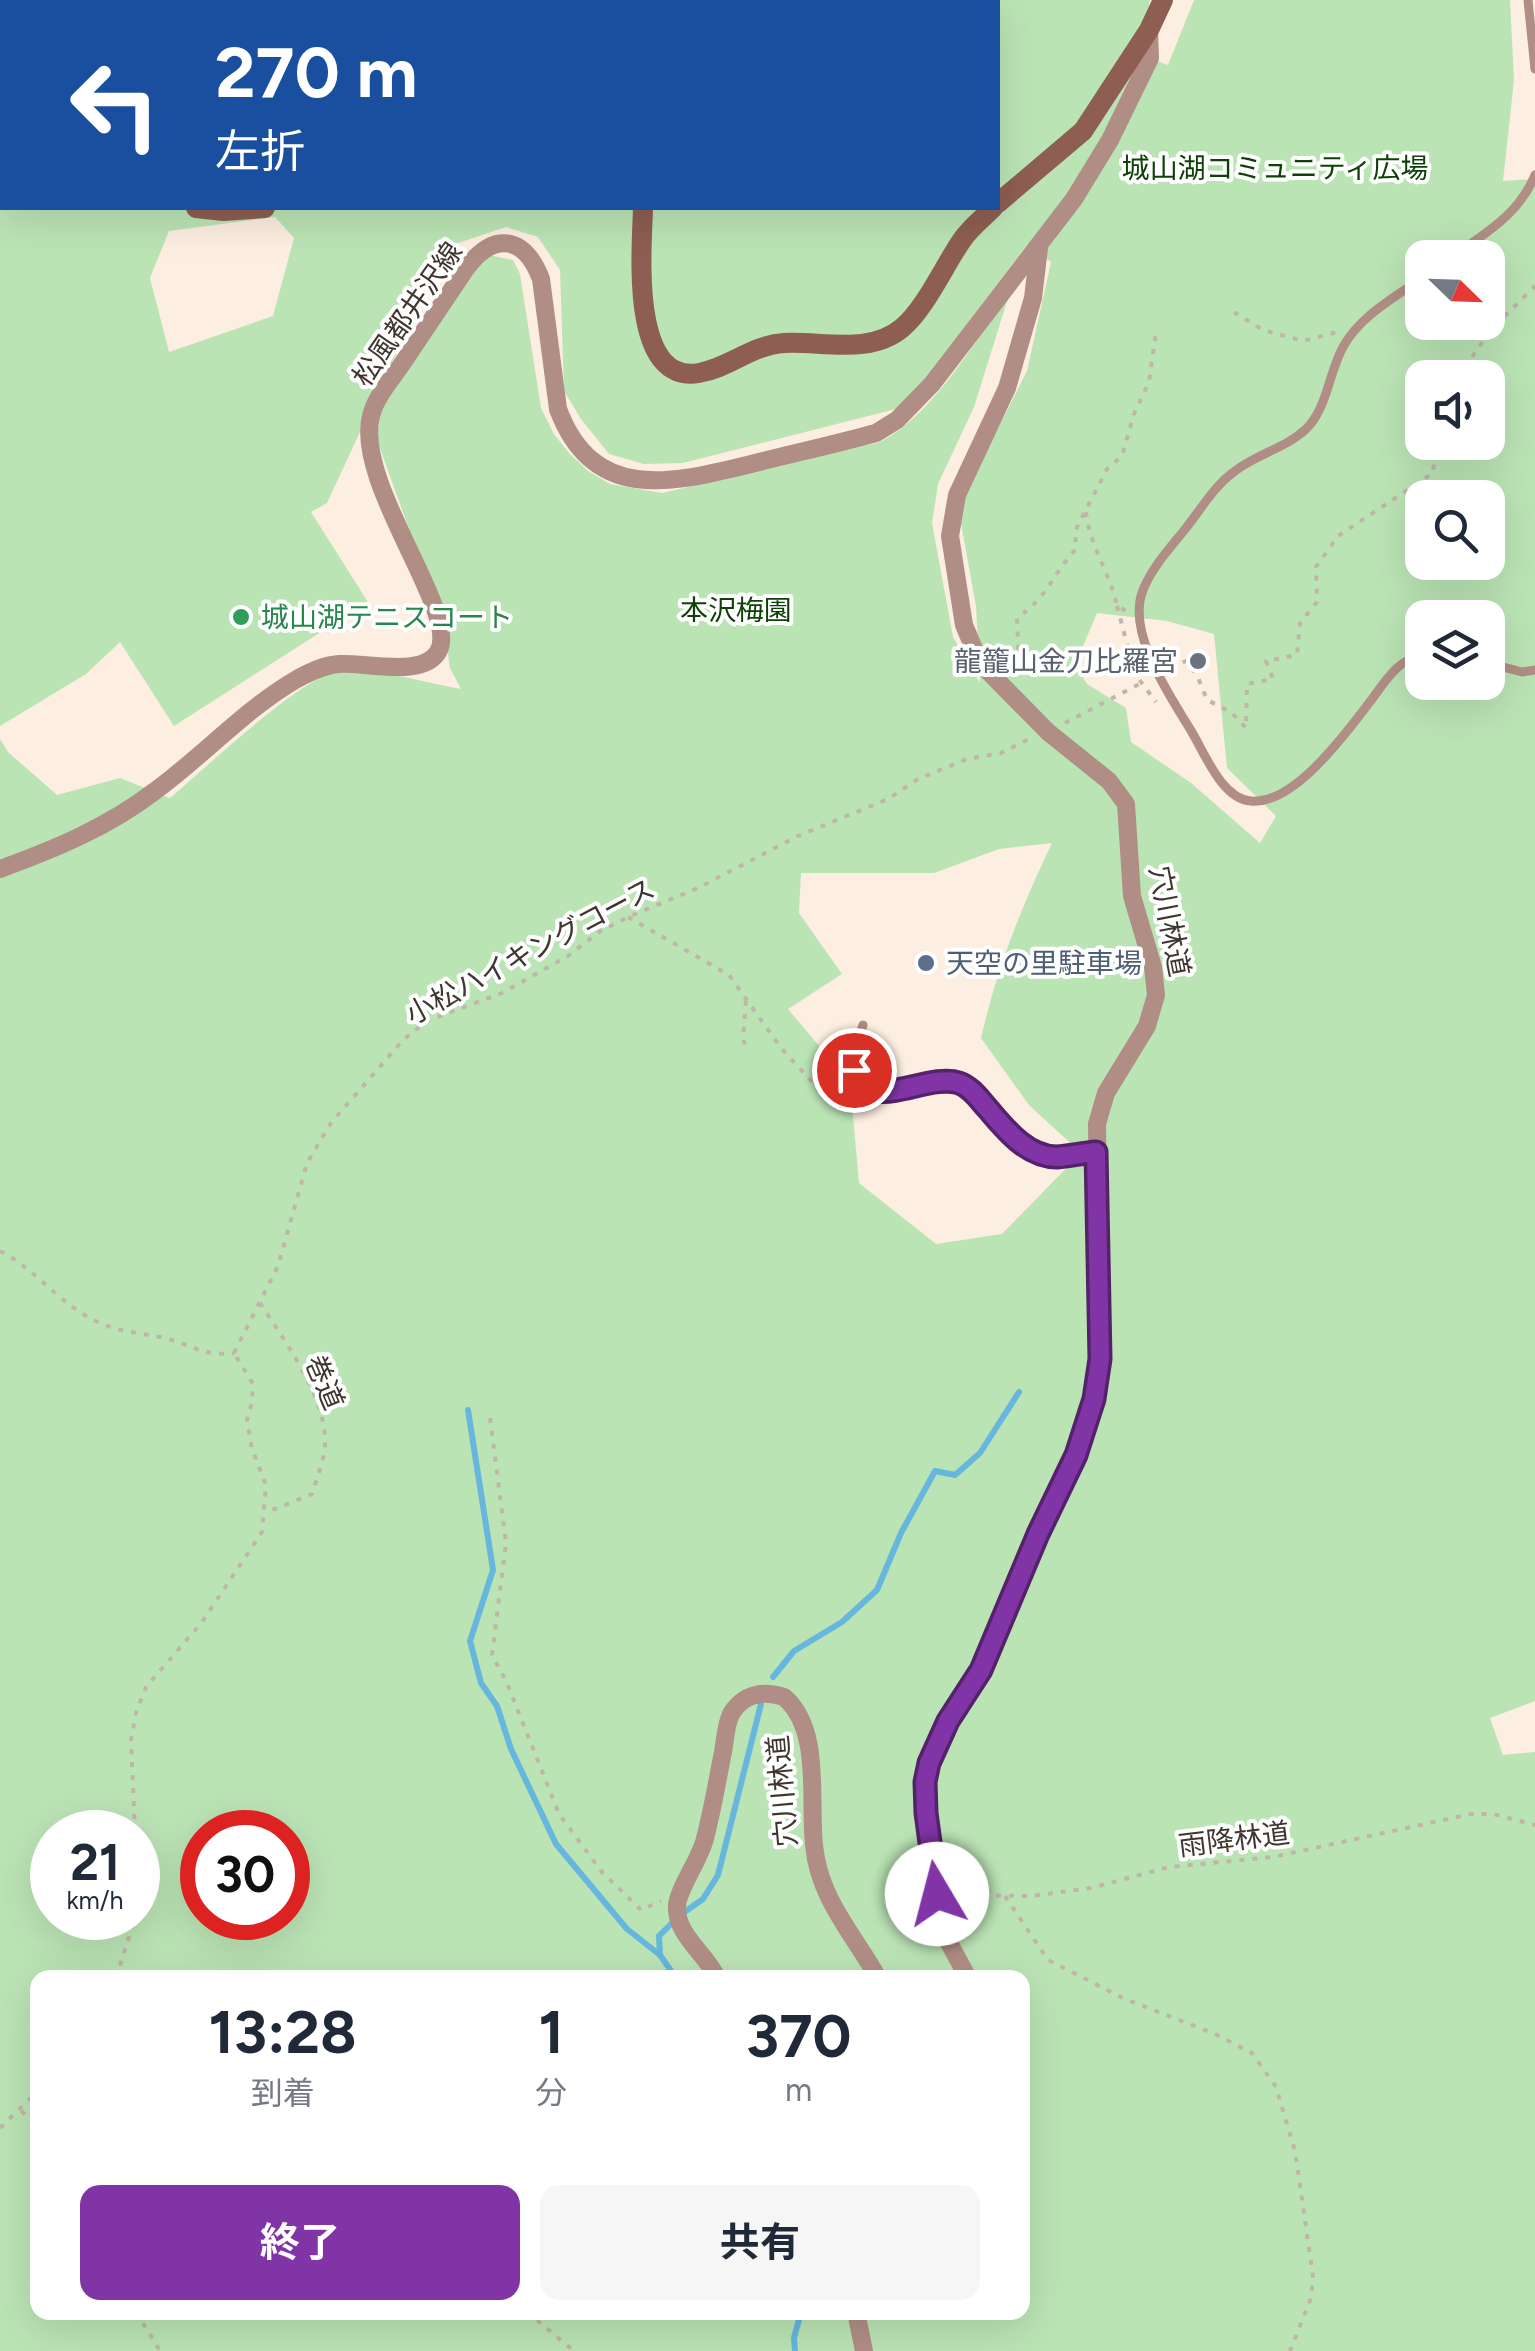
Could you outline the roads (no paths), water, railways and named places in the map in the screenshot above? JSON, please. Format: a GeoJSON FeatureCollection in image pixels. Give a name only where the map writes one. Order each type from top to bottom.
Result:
{"type":"FeatureCollection","features":[{"type":"Feature","properties":{"kind":"street","name":"松風都井沢線"},"geometry":{"type":"LineString","coordinates":[[1000,201],[1083,131],[1150,30],[1163,0]]}},
{"type":"Feature","properties":{"kind":"street","name":"松風都井沢線"},"geometry":{"type":"LineString","coordinates":[[0,869],[115,819],[156,791],[271,696],[322,667],[419,666],[433,658],[440,648],[441,631],[433,604],[376,476],[368,451],[368,433],[372,411],[387,386],[469,265],[488,248],[502,242],[520,246],[534,260],[541,279],[558,408],[578,450],[614,474],[650,482],[683,480],[876,433],[916,402],[1074,199],[1133,97],[1150,58],[1150,30]]}},
{"type":"Feature","properties":{"kind":"street","name":"松風都井沢線"},"geometry":{"type":"LineString","coordinates":[[643,210],[646,326],[665,364],[684,374],[702,373],[744,352],[775,344],[863,345],[884,339],[904,327],[964,236],[990,210]]}},
{"type":"Feature","properties":{"kind":"street","name":"穴川林道"},"geometry":{"type":"LineString","coordinates":[[964,1970],[947,1940],[937,1894],[925,1782],[948,1721],[981,1670],[1076,1455],[1094,1399],[1100,1359],[1097,1124],[1106,1092],[1140,1040],[1156,995],[1153,968],[1132,896],[1126,804],[1109,781],[1048,732],[980,663],[964,625],[950,536],[956,494],[1007,388],[1033,298],[1039,248]]}},
{"type":"Feature","properties":{"kind":"street","name":"穴川林道"},"geometry":{"type":"LineString","coordinates":[[711,1970],[687,1938],[677,1906],[706,1836],[730,1716],[748,1697],[760,1693],[784,1697],[804,1720],[814,1847],[821,1881],[833,1910],[873,1970]]}},
{"type":"Feature","properties":{"kind":"street"},"geometry":{"type":"LineString","coordinates":[[857,2320],[864,2351]]}},
{"type":"Feature","properties":{"kind":"lane"},"geometry":{"type":"LineString","coordinates":[[1528,0],[1535,69]]}},
{"type":"Feature","properties":{"kind":"lane"},"geometry":{"type":"LineString","coordinates":[[1475,240],[1526,198],[1535,175]]}},
{"type":"Feature","properties":{"kind":"lane"},"geometry":{"type":"LineString","coordinates":[[1405,291],[1357,328],[1343,346],[1310,426],[1220,484],[1158,564],[1143,590],[1139,623],[1159,674],[1226,788],[1248,802],[1274,799],[1308,775],[1405,659]]}},
{"type":"Feature","properties":{"kind":"lane"},"geometry":{"type":"LineString","coordinates":[[1505,668],[1522,672],[1535,670]]}},
{"type":"Feature","properties":{"kind":"lane"},"geometry":{"type":"LineString","coordinates":[[864,1025],[853,1056],[859,1084],[868,1090],[882,1092],[956,1082],[971,1089],[1008,1133],[1038,1152],[1054,1157],[1096,1152]]}},
{"type":"Feature","properties":{"kind":"waterway"},"geometry":{"type":"LineString","coordinates":[[773,1677],[794,1651],[842,1622],[877,1590],[901,1533],[935,1471],[955,1475],[980,1453],[1019,1392]]}},
{"type":"Feature","properties":{"kind":"waterway"},"geometry":{"type":"LineString","coordinates":[[468,1410],[493,1570],[470,1641],[481,1683],[497,1706],[511,1749],[556,1844],[627,1929],[660,1955]]}},
{"type":"Feature","properties":{"kind":"waterway"},"geometry":{"type":"LineString","coordinates":[[683,1913],[703,1899],[718,1875],[761,1704]]}},
{"type":"Feature","properties":{"kind":"waterway"},"geometry":{"type":"LineString","coordinates":[[670,1970],[660,1955],[659,1936],[674,1921]]}},
{"type":"Feature","properties":{"kind":"waterway"},"geometry":{"type":"LineString","coordinates":[[795,2351],[799,2320]]}},
{"type":"Feature","properties":{"kind":"place","name":"城山湖テニスコート"},"geometry":{"type":"Point","coordinates":[241,617]}},
{"type":"Feature","properties":{"kind":"place","name":"龍籠山金刀比羅宮"},"geometry":{"type":"Point","coordinates":[1198,661]}},
{"type":"Feature","properties":{"kind":"place","name":"天空の里駐車場"},"geometry":{"type":"Point","coordinates":[926,963]}},
{"type":"Feature","properties":{"kind":"park label","name":"城山湖コミュニティ広場"},"geometry":{"type":"Point","coordinates":[1275,168]}},
{"type":"Feature","properties":{"kind":"park label","name":"本沢梅園"},"geometry":{"type":"Point","coordinates":[736,610]}}]}
